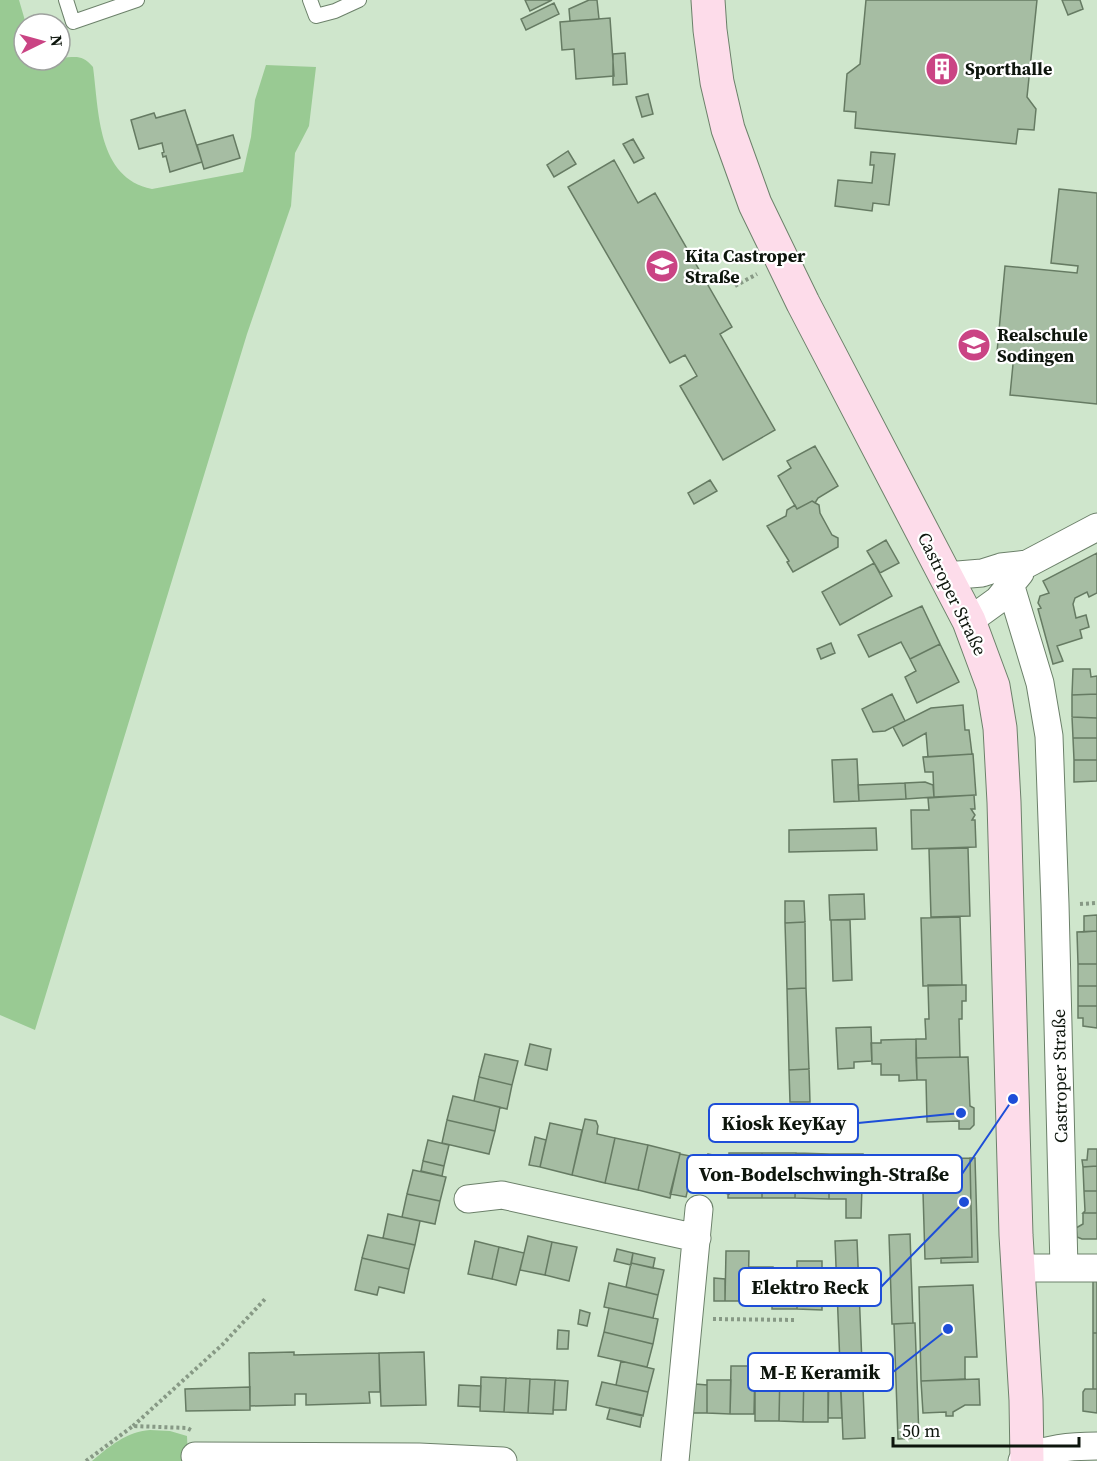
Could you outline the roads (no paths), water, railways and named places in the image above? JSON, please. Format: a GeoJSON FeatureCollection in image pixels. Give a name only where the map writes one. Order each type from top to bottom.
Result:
{"type":"FeatureCollection","features":[{"type":"Feature","properties":{"kind":"main road","name":"Castroper Straße"},"geometry":{"type":"LineString","coordinates":[[708,0],[717,82],[728,129],[755,204],[802,303],[969,621],[993,686],[1000,728],[1004,802],[1016,1235],[1026,1400],[1025,1460]]}},
{"type":"Feature","properties":{"kind":"street"},"geometry":{"type":"LineString","coordinates":[[946,576],[1013,573],[1097,527]]}},
{"type":"Feature","properties":{"kind":"street"},"geometry":{"type":"LineString","coordinates":[[969,621],[998,600],[1013,573]]}},
{"type":"Feature","properties":{"kind":"street","name":"Castroper Straße"},"geometry":{"type":"LineString","coordinates":[[1013,573],[1040,683],[1049,736],[1056,904],[1064,1268]]}},
{"type":"Feature","properties":{"kind":"street"},"geometry":{"type":"LineString","coordinates":[[468,1199],[502,1195],[697,1238]]}},
{"type":"Feature","properties":{"kind":"street"},"geometry":{"type":"LineString","coordinates":[[675,1461],[699,1209]]}},
{"type":"Feature","properties":{"kind":"street"},"geometry":{"type":"LineString","coordinates":[[1018,1268],[1097,1268]]}},
{"type":"Feature","properties":{"kind":"street"},"geometry":{"type":"LineString","coordinates":[[1025,1460],[1045,1451],[1066,1447],[1097,1446]]}},
{"type":"Feature","properties":{"kind":"street"},"geometry":{"type":"LineString","coordinates":[[195,1456],[261,1459],[419,1457],[502,1461]]}},
{"type":"Feature","properties":{"kind":"lane"},"geometry":{"type":"LineString","coordinates":[[66,0],[73,22],[137,0]]}},
{"type":"Feature","properties":{"kind":"lane"},"geometry":{"type":"LineString","coordinates":[[310,0],[316,16],[335,11],[359,0]]}},
{"type":"Feature","properties":{"kind":"place","name":"Sporthalle"},"geometry":{"type":"Point","coordinates":[942,69]}},
{"type":"Feature","properties":{"kind":"place","name":"Kita Castroper Straße"},"geometry":{"type":"Point","coordinates":[662,266]}},
{"type":"Feature","properties":{"kind":"place","name":"Realschule Sodingen"},"geometry":{"type":"Point","coordinates":[974,345]}},
{"type":"Feature","properties":{"kind":"place","name":"Von-Bodelschwingh-Straße"},"geometry":{"type":"Point","coordinates":[1013,1099]}},
{"type":"Feature","properties":{"kind":"place","name":"Kiosk KeyKay"},"geometry":{"type":"Point","coordinates":[961,1113]}},
{"type":"Feature","properties":{"kind":"place","name":"Elektro Reck"},"geometry":{"type":"Point","coordinates":[964,1202]}},
{"type":"Feature","properties":{"kind":"place","name":"M-E Keramik"},"geometry":{"type":"Point","coordinates":[948,1329]}}]}
